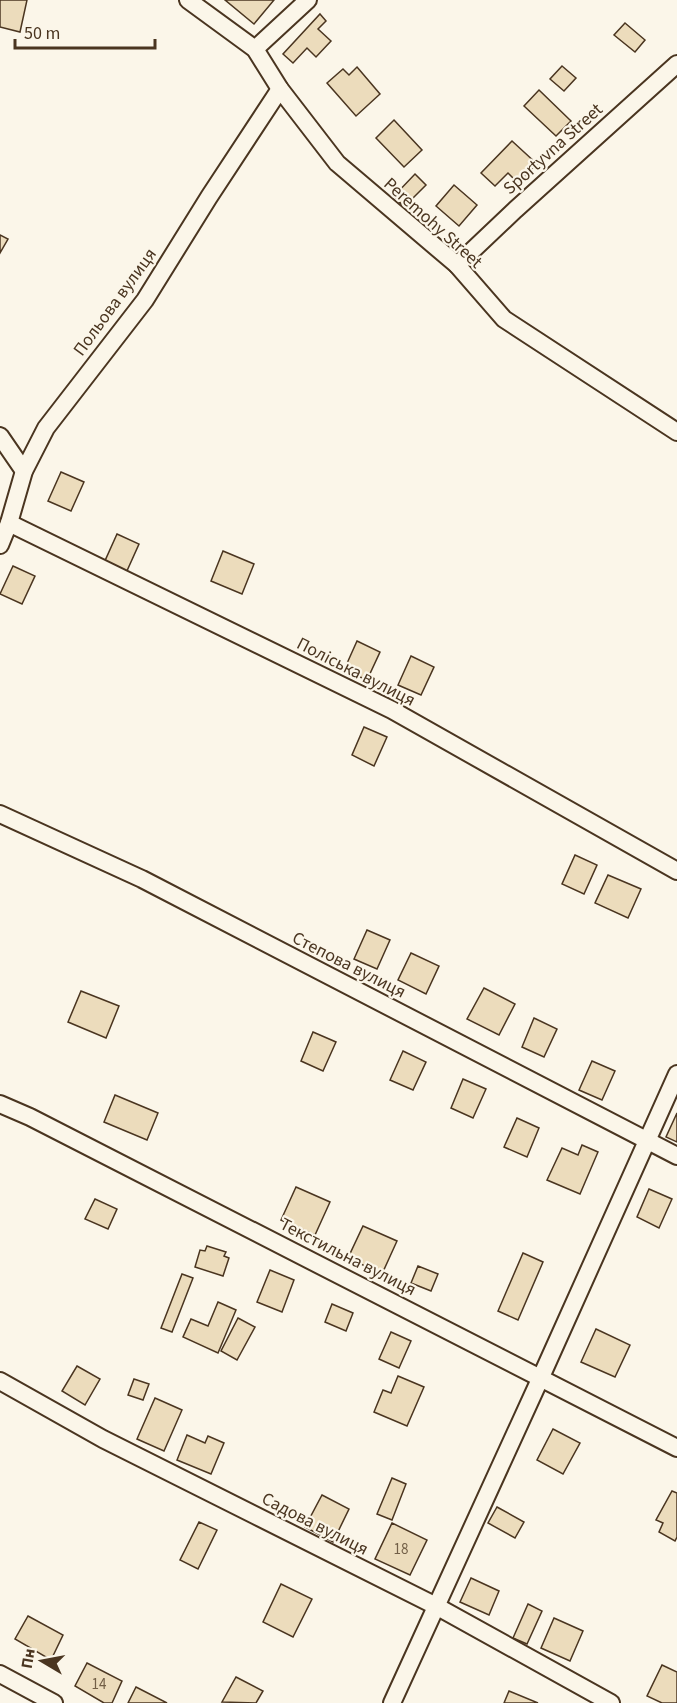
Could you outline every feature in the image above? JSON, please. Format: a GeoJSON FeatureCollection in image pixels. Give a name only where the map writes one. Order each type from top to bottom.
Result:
{"type":"FeatureCollection","features":[{"type":"Feature","properties":{"kind":"street","name":"Peremohy Street"},"geometry":{"type":"LineString","coordinates":[[188,0],[255,49],[280,88],[336,164],[457,265],[504,319],[677,432]]}},
{"type":"Feature","properties":{"kind":"street"},"geometry":{"type":"LineString","coordinates":[[255,49],[308,0]]}},
{"type":"Feature","properties":{"kind":"street","name":"Sportyvna Street"},"geometry":{"type":"LineString","coordinates":[[457,265],[677,64]]}},
{"type":"Feature","properties":{"kind":"street","name":"Польова вулиця"},"geometry":{"type":"LineString","coordinates":[[0,545],[24,471],[46,428],[145,300],[280,88]]}},
{"type":"Feature","properties":{"kind":"street"},"geometry":{"type":"LineString","coordinates":[[0,436],[24,471]]}},
{"type":"Feature","properties":{"kind":"street","name":"Поліська вулиця"},"geometry":{"type":"LineString","coordinates":[[9,523],[392,710],[677,871]]}},
{"type":"Feature","properties":{"kind":"street","name":"Степова вулиця"},"geometry":{"type":"LineString","coordinates":[[0,814],[142,879],[677,1156]]}},
{"type":"Feature","properties":{"kind":"street"},"geometry":{"type":"LineString","coordinates":[[392,1703],[677,1074]]}},
{"type":"Feature","properties":{"kind":"street","name":"Текстильна вулиця"},"geometry":{"type":"LineString","coordinates":[[0,1104],[30,1117],[677,1448]]}},
{"type":"Feature","properties":{"kind":"street","name":"Садова вулиця"},"geometry":{"type":"LineString","coordinates":[[0,1381],[103,1439],[436,1606],[611,1703]]}},
{"type":"Feature","properties":{"kind":"street"},"geometry":{"type":"LineString","coordinates":[[0,1674],[54,1703]]}},
{"type":"Feature","properties":{"kind":"building"},"geometry":{"type":"Polygon","coordinates":[[[0,0],[27,0],[20,32],[0,27],[0,0]]]}},
{"type":"Feature","properties":{"kind":"building"},"geometry":{"type":"Polygon","coordinates":[[[225,0],[274,0],[254,24],[225,0]]]}},
{"type":"Feature","properties":{"kind":"building"},"geometry":{"type":"Polygon","coordinates":[[[320,14],[326,21],[318,29],[331,41],[316,57],[307,48],[293,63],[283,54],[320,14]]]}},
{"type":"Feature","properties":{"kind":"building"},"geometry":{"type":"Polygon","coordinates":[[[625,23],[645,40],[635,52],[614,35],[625,23]]]}},
{"type":"Feature","properties":{"kind":"building"},"geometry":{"type":"Polygon","coordinates":[[[562,66],[576,78],[564,91],[550,79],[562,66]]]}},
{"type":"Feature","properties":{"kind":"building"},"geometry":{"type":"Polygon","coordinates":[[[357,67],[380,94],[356,116],[327,83],[343,69],[349,75],[357,67]]]}},
{"type":"Feature","properties":{"kind":"building"},"geometry":{"type":"Polygon","coordinates":[[[539,90],[571,121],[556,136],[524,106],[539,90]]]}},
{"type":"Feature","properties":{"kind":"building"},"geometry":{"type":"Polygon","coordinates":[[[394,120],[422,150],[404,167],[376,138],[394,120]]]}},
{"type":"Feature","properties":{"kind":"building"},"geometry":{"type":"Polygon","coordinates":[[[512,141],[537,164],[518,183],[508,173],[495,186],[481,173],[512,141]]]}},
{"type":"Feature","properties":{"kind":"building"},"geometry":{"type":"Polygon","coordinates":[[[415,174],[426,185],[404,207],[394,196],[415,174]]]}},
{"type":"Feature","properties":{"kind":"building"},"geometry":{"type":"Polygon","coordinates":[[[454,185],[477,205],[459,226],[436,206],[454,185]]]}},
{"type":"Feature","properties":{"kind":"building"},"geometry":{"type":"Polygon","coordinates":[[[0,235],[8,239],[0,253],[0,235]]]}},
{"type":"Feature","properties":{"kind":"building"},"geometry":{"type":"Polygon","coordinates":[[[61,472],[84,482],[71,511],[48,501],[61,472]]]}},
{"type":"Feature","properties":{"kind":"building"},"geometry":{"type":"Polygon","coordinates":[[[117,534],[139,544],[126,573],[104,563],[117,534]]]}},
{"type":"Feature","properties":{"kind":"building"},"geometry":{"type":"Polygon","coordinates":[[[223,551],[254,564],[242,594],[211,581],[223,551]]]}},
{"type":"Feature","properties":{"kind":"building"},"geometry":{"type":"Polygon","coordinates":[[[13,566],[35,576],[22,604],[0,594],[13,566]]]}},
{"type":"Feature","properties":{"kind":"building"},"geometry":{"type":"Polygon","coordinates":[[[357,641],[380,652],[367,680],[344,670],[357,641]]]}},
{"type":"Feature","properties":{"kind":"building"},"geometry":{"type":"Polygon","coordinates":[[[411,656],[434,667],[421,695],[398,685],[411,656]]]}},
{"type":"Feature","properties":{"kind":"building"},"geometry":{"type":"Polygon","coordinates":[[[364,727],[387,737],[374,766],[352,755],[364,727]]]}},
{"type":"Feature","properties":{"kind":"building"},"geometry":{"type":"Polygon","coordinates":[[[575,855],[597,865],[584,894],[562,884],[575,855]]]}},
{"type":"Feature","properties":{"kind":"building"},"geometry":{"type":"Polygon","coordinates":[[[608,875],[641,889],[628,918],[595,903],[608,875]]]}},
{"type":"Feature","properties":{"kind":"building"},"geometry":{"type":"Polygon","coordinates":[[[367,930],[390,940],[377,969],[354,959],[367,930]]]}},
{"type":"Feature","properties":{"kind":"building"},"geometry":{"type":"Polygon","coordinates":[[[411,953],[439,966],[426,994],[398,980],[411,953]]]}},
{"type":"Feature","properties":{"kind":"building"},"geometry":{"type":"Polygon","coordinates":[[[484,988],[515,1004],[499,1035],[467,1019],[484,988]]]}},
{"type":"Feature","properties":{"kind":"building"},"geometry":{"type":"Polygon","coordinates":[[[81,991],[119,1006],[106,1038],[68,1022],[81,991]]]}},
{"type":"Feature","properties":{"kind":"building"},"geometry":{"type":"Polygon","coordinates":[[[534,1018],[557,1029],[544,1057],[522,1047],[534,1018]]]}},
{"type":"Feature","properties":{"kind":"building"},"geometry":{"type":"Polygon","coordinates":[[[313,1032],[336,1042],[323,1071],[301,1061],[313,1032]]]}},
{"type":"Feature","properties":{"kind":"building"},"geometry":{"type":"Polygon","coordinates":[[[403,1051],[426,1062],[413,1090],[390,1080],[403,1051]]]}},
{"type":"Feature","properties":{"kind":"building"},"geometry":{"type":"Polygon","coordinates":[[[592,1061],[615,1071],[602,1100],[579,1090],[592,1061]]]}},
{"type":"Feature","properties":{"kind":"building"},"geometry":{"type":"Polygon","coordinates":[[[463,1079],[486,1089],[473,1118],[451,1108],[463,1079]]]}},
{"type":"Feature","properties":{"kind":"building"},"geometry":{"type":"Polygon","coordinates":[[[115,1095],[158,1113],[147,1140],[104,1122],[115,1095]]]}},
{"type":"Feature","properties":{"kind":"building"},"geometry":{"type":"Polygon","coordinates":[[[677,1113],[677,1142],[666,1137],[677,1113]]]}},
{"type":"Feature","properties":{"kind":"building"},"geometry":{"type":"Polygon","coordinates":[[[517,1118],[539,1128],[527,1157],[504,1147],[517,1118]]]}},
{"type":"Feature","properties":{"kind":"building"},"geometry":{"type":"Polygon","coordinates":[[[582,1145],[598,1152],[580,1194],[547,1180],[562,1148],[578,1155],[582,1145]]]}},
{"type":"Feature","properties":{"kind":"building"},"geometry":{"type":"Polygon","coordinates":[[[296,1187],[330,1202],[315,1235],[281,1220],[296,1187]]]}},
{"type":"Feature","properties":{"kind":"building"},"geometry":{"type":"Polygon","coordinates":[[[649,1189],[672,1199],[659,1228],[637,1217],[649,1189]]]}},
{"type":"Feature","properties":{"kind":"building"},"geometry":{"type":"Polygon","coordinates":[[[95,1199],[117,1209],[108,1229],[85,1219],[95,1199]]]}},
{"type":"Feature","properties":{"kind":"building"},"geometry":{"type":"Polygon","coordinates":[[[363,1226],[397,1241],[382,1274],[348,1258],[363,1226]]]}},
{"type":"Feature","properties":{"kind":"building"},"geometry":{"type":"Polygon","coordinates":[[[207,1246],[226,1252],[224,1256],[229,1258],[223,1276],[195,1267],[200,1250],[205,1251],[207,1246]]]}},
{"type":"Feature","properties":{"kind":"building"},"geometry":{"type":"Polygon","coordinates":[[[523,1253],[543,1262],[518,1320],[498,1311],[523,1253]]]}},
{"type":"Feature","properties":{"kind":"building"},"geometry":{"type":"Polygon","coordinates":[[[418,1266],[438,1274],[431,1291],[411,1283],[418,1266]]]}},
{"type":"Feature","properties":{"kind":"building"},"geometry":{"type":"Polygon","coordinates":[[[270,1270],[294,1280],[282,1312],[257,1302],[270,1270]]]}},
{"type":"Feature","properties":{"kind":"building"},"geometry":{"type":"Polygon","coordinates":[[[182,1274],[193,1278],[172,1332],[161,1328],[182,1274]]]}},
{"type":"Feature","properties":{"kind":"building"},"geometry":{"type":"Polygon","coordinates":[[[218,1302],[236,1310],[218,1353],[183,1337],[191,1319],[208,1326],[218,1302]]]}},
{"type":"Feature","properties":{"kind":"building"},"geometry":{"type":"Polygon","coordinates":[[[332,1304],[353,1313],[346,1331],[325,1322],[332,1304]]]}},
{"type":"Feature","properties":{"kind":"building"},"geometry":{"type":"Polygon","coordinates":[[[238,1318],[255,1327],[237,1360],[221,1351],[238,1318]]]}},
{"type":"Feature","properties":{"kind":"building"},"geometry":{"type":"Polygon","coordinates":[[[596,1329],[630,1345],[615,1377],[581,1362],[596,1329]]]}},
{"type":"Feature","properties":{"kind":"building"},"geometry":{"type":"Polygon","coordinates":[[[391,1332],[411,1341],[399,1368],[379,1359],[391,1332]]]}},
{"type":"Feature","properties":{"kind":"building"},"geometry":{"type":"Polygon","coordinates":[[[77,1366],[100,1379],[85,1405],[62,1391],[77,1366]]]}},
{"type":"Feature","properties":{"kind":"building"},"geometry":{"type":"Polygon","coordinates":[[[398,1376],[424,1387],[407,1426],[374,1412],[383,1390],[391,1393],[398,1376]]]}},
{"type":"Feature","properties":{"kind":"building"},"geometry":{"type":"Polygon","coordinates":[[[134,1379],[149,1384],[143,1400],[128,1395],[134,1379]]]}},
{"type":"Feature","properties":{"kind":"building"},"geometry":{"type":"Polygon","coordinates":[[[155,1398],[182,1410],[164,1451],[137,1439],[155,1398]]]}},
{"type":"Feature","properties":{"kind":"building"},"geometry":{"type":"Polygon","coordinates":[[[553,1429],[580,1443],[563,1474],[537,1460],[553,1429]]]}},
{"type":"Feature","properties":{"kind":"building"},"geometry":{"type":"Polygon","coordinates":[[[187,1435],[205,1443],[208,1436],[224,1443],[211,1474],[177,1460],[187,1435]]]}},
{"type":"Feature","properties":{"kind":"building"},"geometry":{"type":"Polygon","coordinates":[[[392,1478],[406,1484],[392,1520],[377,1514],[392,1478]]]}},
{"type":"Feature","properties":{"kind":"building"},"geometry":{"type":"Polygon","coordinates":[[[672,1491],[677,1493],[677,1537],[675,1541],[659,1532],[663,1523],[656,1520],[672,1491]]]}},
{"type":"Feature","properties":{"kind":"building"},"geometry":{"type":"Polygon","coordinates":[[[322,1495],[349,1509],[333,1542],[305,1527],[322,1495]]]}},
{"type":"Feature","properties":{"kind":"building"},"geometry":{"type":"Polygon","coordinates":[[[497,1507],[524,1522],[515,1538],[488,1523],[497,1507]]]}},
{"type":"Feature","properties":{"kind":"building"},"geometry":{"type":"Polygon","coordinates":[[[199,1522],[217,1530],[198,1569],[180,1560],[199,1522]]]}},
{"type":"Feature","properties":{"kind":"building"},"geometry":{"type":"Polygon","coordinates":[[[392,1523],[427,1540],[410,1575],[375,1559],[392,1523]]]}},
{"type":"Feature","properties":{"kind":"building"},"geometry":{"type":"Polygon","coordinates":[[[471,1578],[499,1591],[489,1615],[460,1602],[471,1578]]]}},
{"type":"Feature","properties":{"kind":"building"},"geometry":{"type":"Polygon","coordinates":[[[281,1584],[312,1599],[293,1637],[263,1622],[281,1584]]]}},
{"type":"Feature","properties":{"kind":"building"},"geometry":{"type":"Polygon","coordinates":[[[528,1604],[542,1611],[527,1644],[513,1638],[528,1604]]]}},
{"type":"Feature","properties":{"kind":"building"},"geometry":{"type":"Polygon","coordinates":[[[28,1616],[63,1635],[51,1660],[15,1639],[28,1616]]]}},
{"type":"Feature","properties":{"kind":"building"},"geometry":{"type":"Polygon","coordinates":[[[554,1618],[583,1631],[570,1661],[541,1648],[554,1618]]]}},
{"type":"Feature","properties":{"kind":"building"},"geometry":{"type":"Polygon","coordinates":[[[87,1663],[122,1681],[112,1703],[104,1703],[75,1686],[87,1663]]]}},
{"type":"Feature","properties":{"kind":"building"},"geometry":{"type":"Polygon","coordinates":[[[662,1665],[677,1672],[677,1703],[662,1703],[647,1696],[662,1665]]]}},
{"type":"Feature","properties":{"kind":"building"},"geometry":{"type":"Polygon","coordinates":[[[236,1677],[263,1691],[256,1703],[222,1702],[236,1677]]]}},
{"type":"Feature","properties":{"kind":"building"},"geometry":{"type":"Polygon","coordinates":[[[136,1687],[167,1703],[128,1703],[136,1687]]]}},
{"type":"Feature","properties":{"kind":"building"},"geometry":{"type":"Polygon","coordinates":[[[509,1691],[538,1703],[504,1703],[509,1691]]]}}]}
